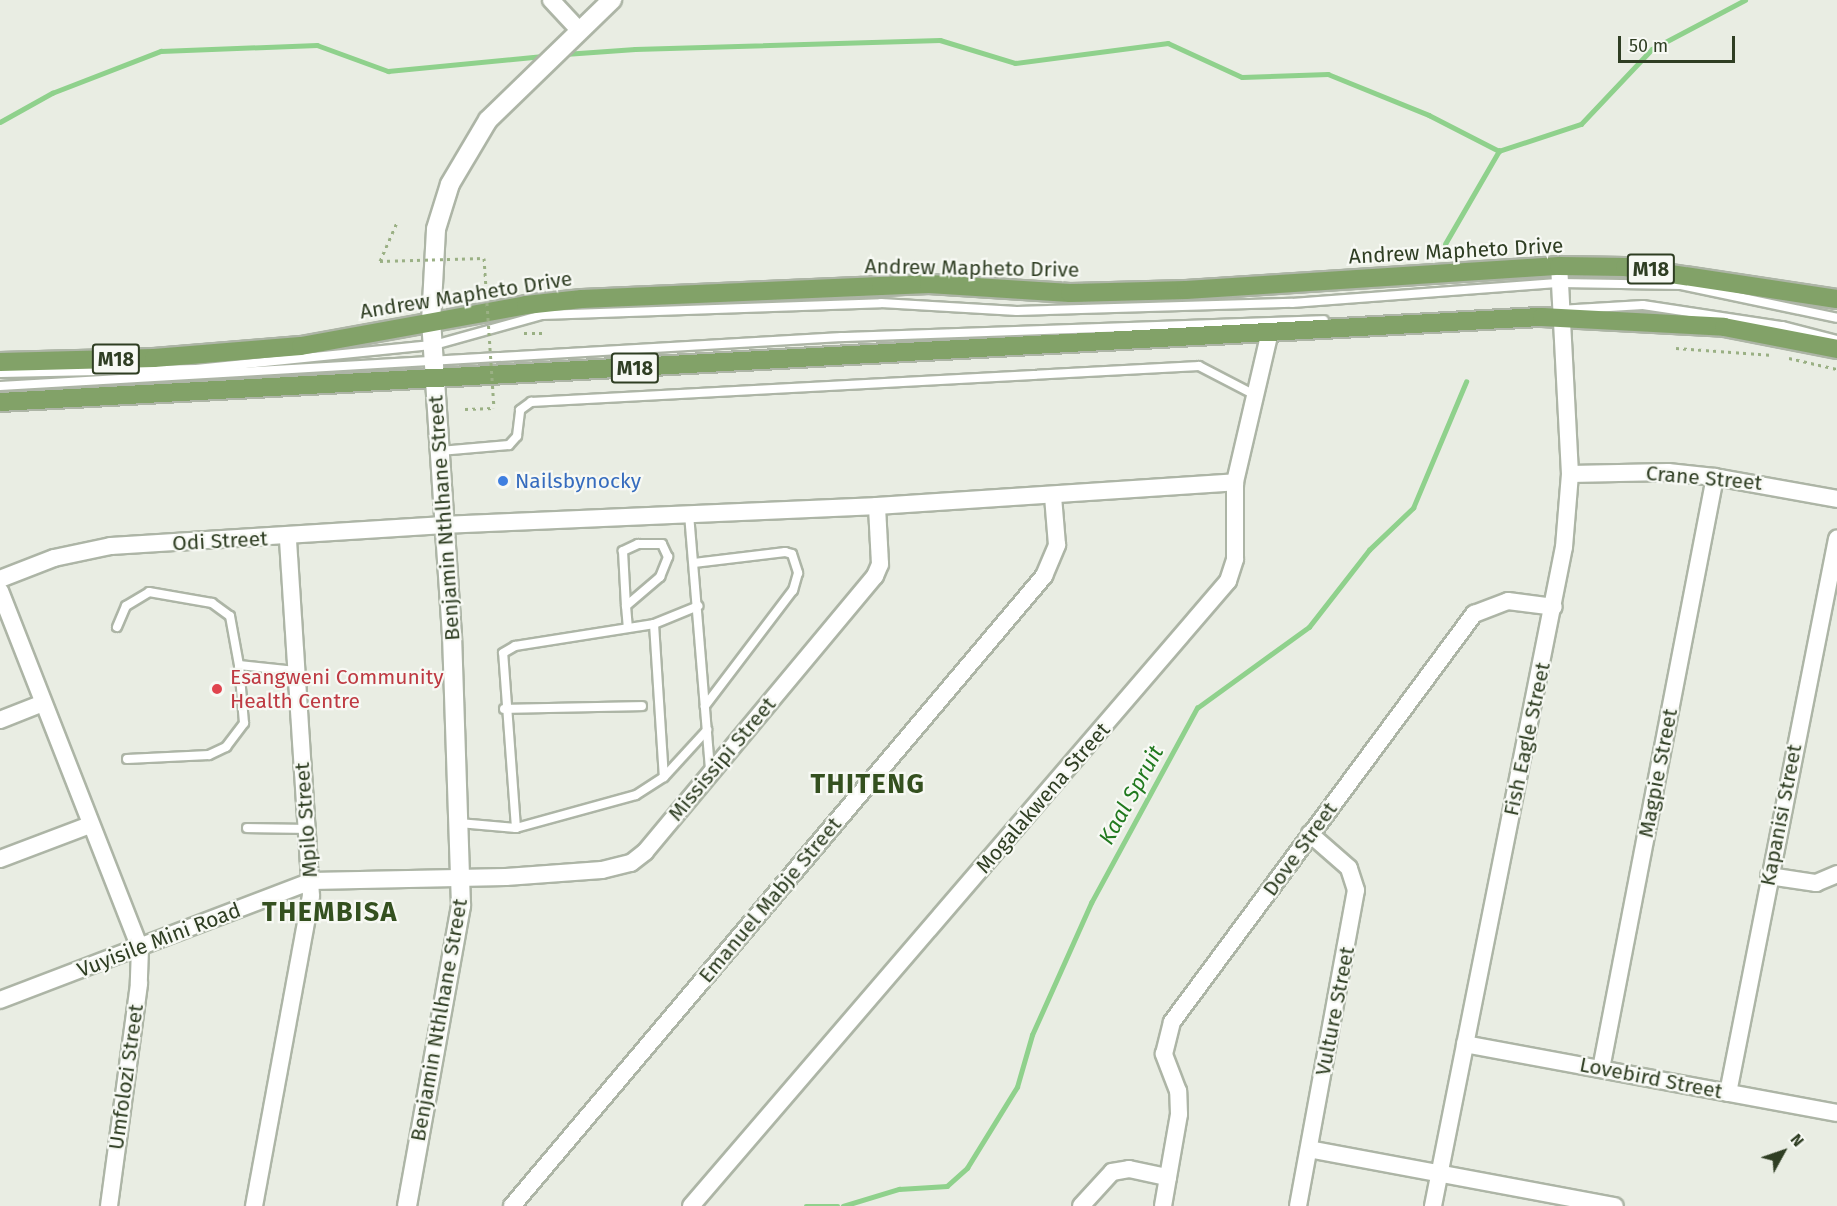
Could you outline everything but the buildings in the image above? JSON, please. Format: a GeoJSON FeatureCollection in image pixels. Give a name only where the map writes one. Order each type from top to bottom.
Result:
{"type":"FeatureCollection","features":[{"type":"Feature","properties":{"kind":"main road","name":"Andrew Mapheto Drive"},"geometry":{"type":"LineString","coordinates":[[0,362],[154,358],[301,346],[432,322],[582,299],[929,285],[1029,293],[1186,290],[1464,272],[1560,274],[1672,271],[1837,299]]}},
{"type":"Feature","properties":{"kind":"main road","name":"M18"},"geometry":{"type":"LineString","coordinates":[[0,402],[434,362],[1270,333],[1430,320],[1562,313],[1724,327],[1837,349]]}},
{"type":"Feature","properties":{"kind":"street"},"geometry":{"type":"LineString","coordinates":[[551,0],[576,33]]}},
{"type":"Feature","properties":{"kind":"street","name":"Benjamin Nthlhane Street"},"geometry":{"type":"LineString","coordinates":[[407,1206],[452,965],[461,876],[432,322],[436,229],[442,205],[468,148],[513,93],[612,0]]}},
{"type":"Feature","properties":{"kind":"street","name":"Fish Eagle Street"},"geometry":{"type":"LineString","coordinates":[[1433,1206],[1554,607],[1564,547],[1570,474],[1560,274]]}},
{"type":"Feature","properties":{"kind":"street","name":"Mogalakwena Street"},"geometry":{"type":"LineString","coordinates":[[691,1206],[1222,589],[1235,559],[1234,482],[1270,333]]}},
{"type":"Feature","properties":{"kind":"street","name":"Crane Street"},"geometry":{"type":"LineString","coordinates":[[1570,474],[1668,472],[1715,477],[1837,499]]}},
{"type":"Feature","properties":{"kind":"street","name":"Magpie Street"},"geometry":{"type":"LineString","coordinates":[[1600,1069],[1715,477]]}},
{"type":"Feature","properties":{"kind":"street","name":"Odi Street"},"geometry":{"type":"LineString","coordinates":[[0,579],[54,558],[111,546],[288,537],[444,525],[1053,496],[1234,482]]}},
{"type":"Feature","properties":{"kind":"street","name":"Emanuel Mabje Street"},"geometry":{"type":"LineString","coordinates":[[512,1206],[1044,576],[1056,553],[1053,496]]}},
{"type":"Feature","properties":{"kind":"street","name":"Mississipi Street"},"geometry":{"type":"LineString","coordinates":[[461,876],[554,874],[631,863],[711,773],[875,576],[880,564],[877,506]]}},
{"type":"Feature","properties":{"kind":"street","name":"Mpilo Street"},"geometry":{"type":"LineString","coordinates":[[254,1206],[310,913],[311,881],[288,537]]}},
{"type":"Feature","properties":{"kind":"street","name":"Kapanisi Street"},"geometry":{"type":"LineString","coordinates":[[1728,1093],[1837,538]]}},
{"type":"Feature","properties":{"kind":"street"},"geometry":{"type":"LineString","coordinates":[[0,591],[140,948]]}},
{"type":"Feature","properties":{"kind":"street","name":"Dove Street"},"geometry":{"type":"LineString","coordinates":[[1163,1206],[1180,1101],[1164,1054],[1167,1034],[1192,993],[1474,614],[1508,601],[1554,607]]}},
{"type":"Feature","properties":{"kind":"street"},"geometry":{"type":"LineString","coordinates":[[0,720],[43,703]]}},
{"type":"Feature","properties":{"kind":"street"},"geometry":{"type":"LineString","coordinates":[[0,860],[90,825]]}},
{"type":"Feature","properties":{"kind":"street","name":"Vulture Street"},"geometry":{"type":"LineString","coordinates":[[1298,1206],[1356,890],[1349,868],[1310,834]]}},
{"type":"Feature","properties":{"kind":"street"},"geometry":{"type":"LineString","coordinates":[[1769,876],[1816,883],[1837,874]]}},
{"type":"Feature","properties":{"kind":"street","name":"Vuyisile Mini Road"},"geometry":{"type":"LineString","coordinates":[[0,1000],[311,881],[461,876]]}},
{"type":"Feature","properties":{"kind":"street","name":"Umfolozi Street"},"geometry":{"type":"LineString","coordinates":[[109,1206],[139,984],[140,948]]}},
{"type":"Feature","properties":{"kind":"street","name":"Lovebird Street"},"geometry":{"type":"LineString","coordinates":[[1465,1044],[1837,1113]]}},
{"type":"Feature","properties":{"kind":"street"},"geometry":{"type":"LineString","coordinates":[[1309,1149],[1615,1206]]}},
{"type":"Feature","properties":{"kind":"street"},"geometry":{"type":"LineString","coordinates":[[1081,1206],[1112,1173],[1129,1169],[1168,1177]]}},
{"type":"Feature","properties":{"kind":"lane"},"geometry":{"type":"LineString","coordinates":[[0,373],[434,362],[542,315],[881,303],[1017,311],[1292,303],[1473,290],[1560,274],[1681,285],[1837,318]]}},
{"type":"Feature","properties":{"kind":"lane"},"geometry":{"type":"LineString","coordinates":[[1562,313],[1643,305],[1782,326],[1837,340]]}},
{"type":"Feature","properties":{"kind":"lane"},"geometry":{"type":"LineString","coordinates":[[0,386],[842,337],[1430,320]]}},
{"type":"Feature","properties":{"kind":"lane"},"geometry":{"type":"LineString","coordinates":[[440,451],[509,445],[517,436],[520,411],[531,402],[1198,366],[1213,370],[1255,394]]}},
{"type":"Feature","properties":{"kind":"lane"},"geometry":{"type":"LineString","coordinates":[[689,514],[711,773]]}},
{"type":"Feature","properties":{"kind":"lane"},"geometry":{"type":"LineString","coordinates":[[626,606],[660,577],[668,557],[662,544],[638,543],[623,551],[626,606],[628,628]]}},
{"type":"Feature","properties":{"kind":"lane"},"geometry":{"type":"LineString","coordinates":[[694,563],[784,552],[792,554],[798,573],[793,591],[705,706]]}},
{"type":"Feature","properties":{"kind":"lane"},"geometry":{"type":"LineString","coordinates":[[117,627],[126,606],[149,592],[212,603],[230,616],[239,665],[244,723],[226,747],[209,755],[127,759]]}},
{"type":"Feature","properties":{"kind":"lane"},"geometry":{"type":"LineString","coordinates":[[516,828],[501,659],[507,648],[654,624],[698,606]]}},
{"type":"Feature","properties":{"kind":"lane"},"geometry":{"type":"LineString","coordinates":[[654,624],[664,777]]}},
{"type":"Feature","properties":{"kind":"lane"},"geometry":{"type":"LineString","coordinates":[[239,665],[296,671]]}},
{"type":"Feature","properties":{"kind":"lane"},"geometry":{"type":"LineString","coordinates":[[504,709],[642,706]]}},
{"type":"Feature","properties":{"kind":"lane"},"geometry":{"type":"LineString","coordinates":[[459,824],[516,828],[636,795],[664,777],[707,730]]}},
{"type":"Feature","properties":{"kind":"lane"},"geometry":{"type":"LineString","coordinates":[[247,828],[307,829]]}},
{"type":"Feature","properties":{"kind":"path"},"geometry":{"type":"LineString","coordinates":[[397,222],[380,261],[484,258],[494,408],[465,409]]}},
{"type":"Feature","properties":{"kind":"path"},"geometry":{"type":"LineString","coordinates":[[1676,348],[1772,355],[1837,369]]}},
{"type":"Feature","properties":{"kind":"waterway","name":"Kaal Spruit"},"geometry":{"type":"LineString","coordinates":[[1445,244],[1499,151],[1581,124],[1652,49],[1745,0]]}},
{"type":"Feature","properties":{"kind":"waterway"},"geometry":{"type":"LineString","coordinates":[[565,54],[635,49],[940,40],[1015,63],[1168,43],[1242,77],[1328,74],[1429,115],[1499,151]]}},
{"type":"Feature","properties":{"kind":"waterway"},"geometry":{"type":"LineString","coordinates":[[0,122],[52,93],[161,51],[317,45],[388,71],[545,56]]}},
{"type":"Feature","properties":{"kind":"waterway","name":"Kaal Spruit"},"geometry":{"type":"LineString","coordinates":[[843,1206],[899,1189],[947,1186],[967,1168],[1017,1087],[1032,1035],[1091,903],[1197,708],[1309,627],[1369,550],[1413,508],[1466,382]]}},
{"type":"Feature","properties":{"kind":"waterway","name":"Kaal Spruit"},"geometry":{"type":"LineString","coordinates":[[806,1206],[838,1206]]}},
{"type":"Feature","properties":{"kind":"place","name":"Nailsbynocky"},"geometry":{"type":"Point","coordinates":[503,481]}},
{"type":"Feature","properties":{"kind":"place","name":"Esangweni Community Health Centre"},"geometry":{"type":"Point","coordinates":[217,689]}},
{"type":"Feature","properties":{"kind":"district","name":"THITENG"},"geometry":{"type":"Point","coordinates":[868,785]}},
{"type":"Feature","properties":{"kind":"district","name":"THEMBISA"},"geometry":{"type":"Point","coordinates":[330,913]}}]}
